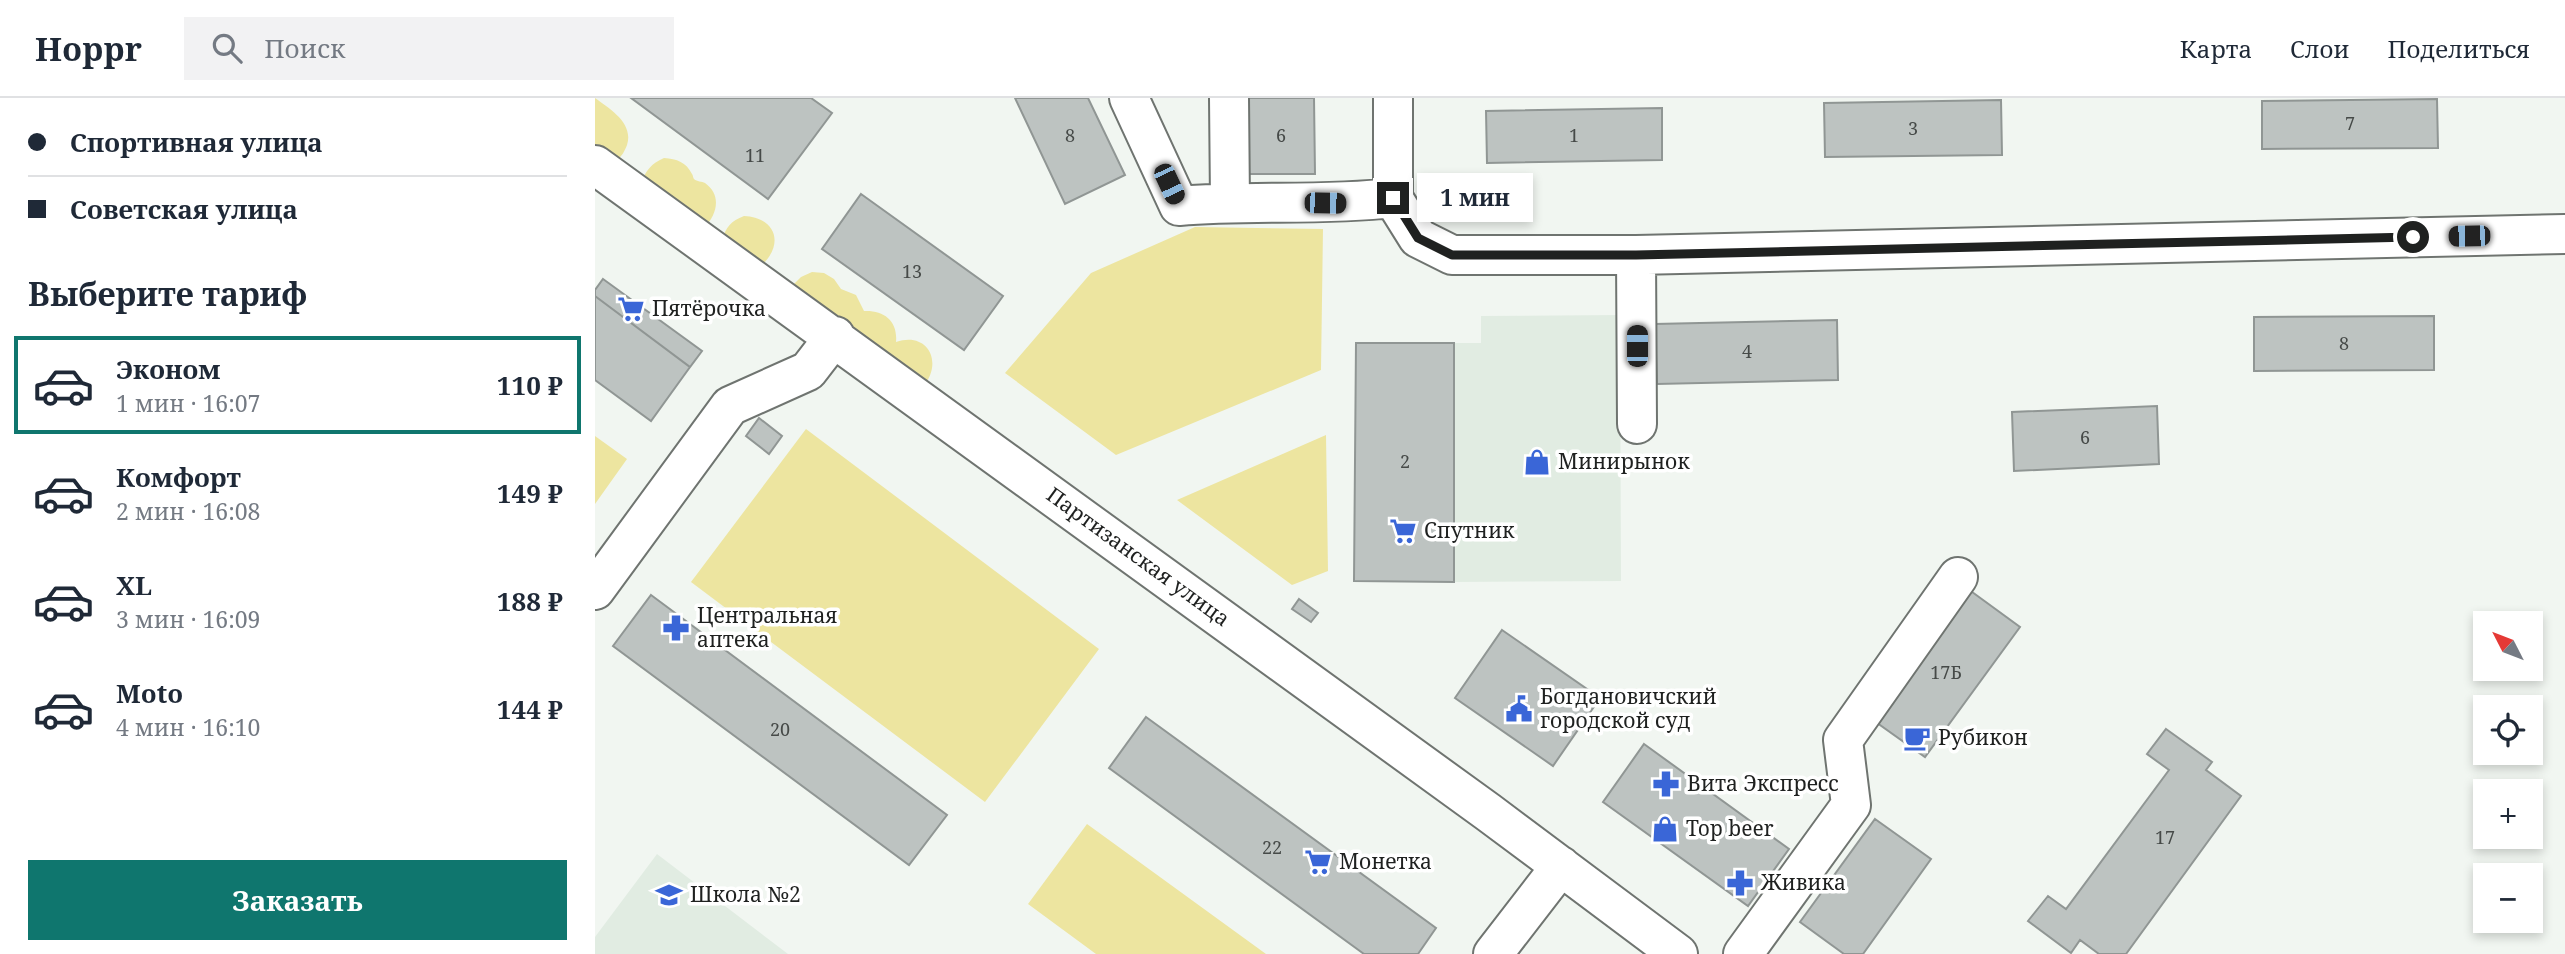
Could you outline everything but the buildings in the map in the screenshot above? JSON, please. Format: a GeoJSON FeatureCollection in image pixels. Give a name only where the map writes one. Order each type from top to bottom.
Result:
{"type":"FeatureCollection","features":[{"type":"Feature","properties":{"kind":"street"},"geometry":{"type":"LineString","coordinates":[[1129,98],[1179,206],[1230,202],[1348,203],[1393,198]]}},
{"type":"Feature","properties":{"kind":"street"},"geometry":{"type":"LineString","coordinates":[[1229,98],[1230,202]]}},
{"type":"Feature","properties":{"kind":"street"},"geometry":{"type":"LineString","coordinates":[[1393,98],[1393,198],[1418,238],[1452,255],[1636,255],[2565,234]]}},
{"type":"Feature","properties":{"kind":"street","name":"Партизанская улица"},"geometry":{"type":"LineString","coordinates":[[595,165],[835,336],[1561,866],[1677,954]]}},
{"type":"Feature","properties":{"kind":"street"},"geometry":{"type":"LineString","coordinates":[[1636,255],[1637,424]]}},
{"type":"Feature","properties":{"kind":"street"},"geometry":{"type":"LineString","coordinates":[[599,577],[730,406],[809,370],[835,336]]}},
{"type":"Feature","properties":{"kind":"street"},"geometry":{"type":"LineString","coordinates":[[1743,954],[1851,805],[1843,740],[1958,577]]}},
{"type":"Feature","properties":{"kind":"street"},"geometry":{"type":"LineString","coordinates":[[1493,954],[1561,866]]}},
{"type":"Feature","properties":{"kind":"shaded area"},"geometry":{"type":"Polygon","coordinates":[[[595,98],[619,117],[627,130],[627,145],[622,155],[615,160],[595,163],[595,98]]]}},
{"type":"Feature","properties":{"kind":"shaded area"},"geometry":{"type":"Polygon","coordinates":[[[664,158],[684,164],[694,179],[705,183],[714,193],[715,211],[705,227],[641,183],[650,168],[664,158]]]}},
{"type":"Feature","properties":{"kind":"shaded area"},"geometry":{"type":"Polygon","coordinates":[[[744,216],[763,221],[773,232],[774,247],[763,264],[722,240],[730,225],[744,216]]]}},
{"type":"Feature","properties":{"kind":"shaded area"},"geometry":{"type":"Polygon","coordinates":[[[1195,227],[1323,229],[1321,370],[1116,455],[1005,373],[1091,273],[1195,227]]]}},
{"type":"Feature","properties":{"kind":"shaded area"},"geometry":{"type":"Polygon","coordinates":[[[812,272],[824,273],[834,279],[841,289],[856,295],[864,311],[878,312],[888,318],[895,328],[896,342],[917,341],[925,345],[930,352],[932,369],[922,388],[793,285],[812,272]]]}},
{"type":"Feature","properties":{"kind":"shaded area","name":"Минирынок"},"geometry":{"type":"Polygon","coordinates":[[[1620,315],[1621,581],[1454,582],[1454,343],[1481,343],[1481,316],[1620,315]]]}},
{"type":"Feature","properties":{"kind":"shaded area"},"geometry":{"type":"Polygon","coordinates":[[[806,429],[1099,649],[985,802],[691,582],[806,429]]]}},
{"type":"Feature","properties":{"kind":"shaded area"},"geometry":{"type":"Polygon","coordinates":[[[1326,435],[1328,571],[1292,585],[1177,500],[1326,435]]]}},
{"type":"Feature","properties":{"kind":"shaded area"},"geometry":{"type":"Polygon","coordinates":[[[595,436],[627,459],[595,504],[595,436]]]}},
{"type":"Feature","properties":{"kind":"shaded area"},"geometry":{"type":"Polygon","coordinates":[[[1087,824],[1266,954],[1096,954],[1028,904],[1087,824]]]}},
{"type":"Feature","properties":{"kind":"shaded area","name":"Школа №2"},"geometry":{"type":"Polygon","coordinates":[[[657,854],[788,954],[595,954],[595,937],[657,854]]]}},
{"type":"Feature","properties":{"kind":"place","name":"Пятёрочка"},"geometry":{"type":"Point","coordinates":[631,309]}},
{"type":"Feature","properties":{"kind":"place","name":"Минирынок"},"geometry":{"type":"Point","coordinates":[1537,462]}},
{"type":"Feature","properties":{"kind":"place","name":"Спутник"},"geometry":{"type":"Point","coordinates":[1403,531]}},
{"type":"Feature","properties":{"kind":"place","name":"Центральная аптека"},"geometry":{"type":"Point","coordinates":[676,628]}},
{"type":"Feature","properties":{"kind":"place","name":"Богдановичский городской суд"},"geometry":{"type":"Point","coordinates":[1519,709]}},
{"type":"Feature","properties":{"kind":"place","name":"Рубикон"},"geometry":{"type":"Point","coordinates":[1917,738]}},
{"type":"Feature","properties":{"kind":"place","name":"Вита Экспресс"},"geometry":{"type":"Point","coordinates":[1666,784]}},
{"type":"Feature","properties":{"kind":"place","name":"Top beer"},"geometry":{"type":"Point","coordinates":[1665,829]}},
{"type":"Feature","properties":{"kind":"place","name":"Монетка"},"geometry":{"type":"Point","coordinates":[1318,862]}},
{"type":"Feature","properties":{"kind":"place","name":"Живика"},"geometry":{"type":"Point","coordinates":[1740,883]}},
{"type":"Feature","properties":{"kind":"place","name":"Школа №2"},"geometry":{"type":"Point","coordinates":[669,895]}},
{"type":"Feature","properties":{"kind":"route"},"geometry":{"type":"LineString","coordinates":[[1393,198],[1418,238],[1452,255],[1636,255],[2413,237]]}}]}
